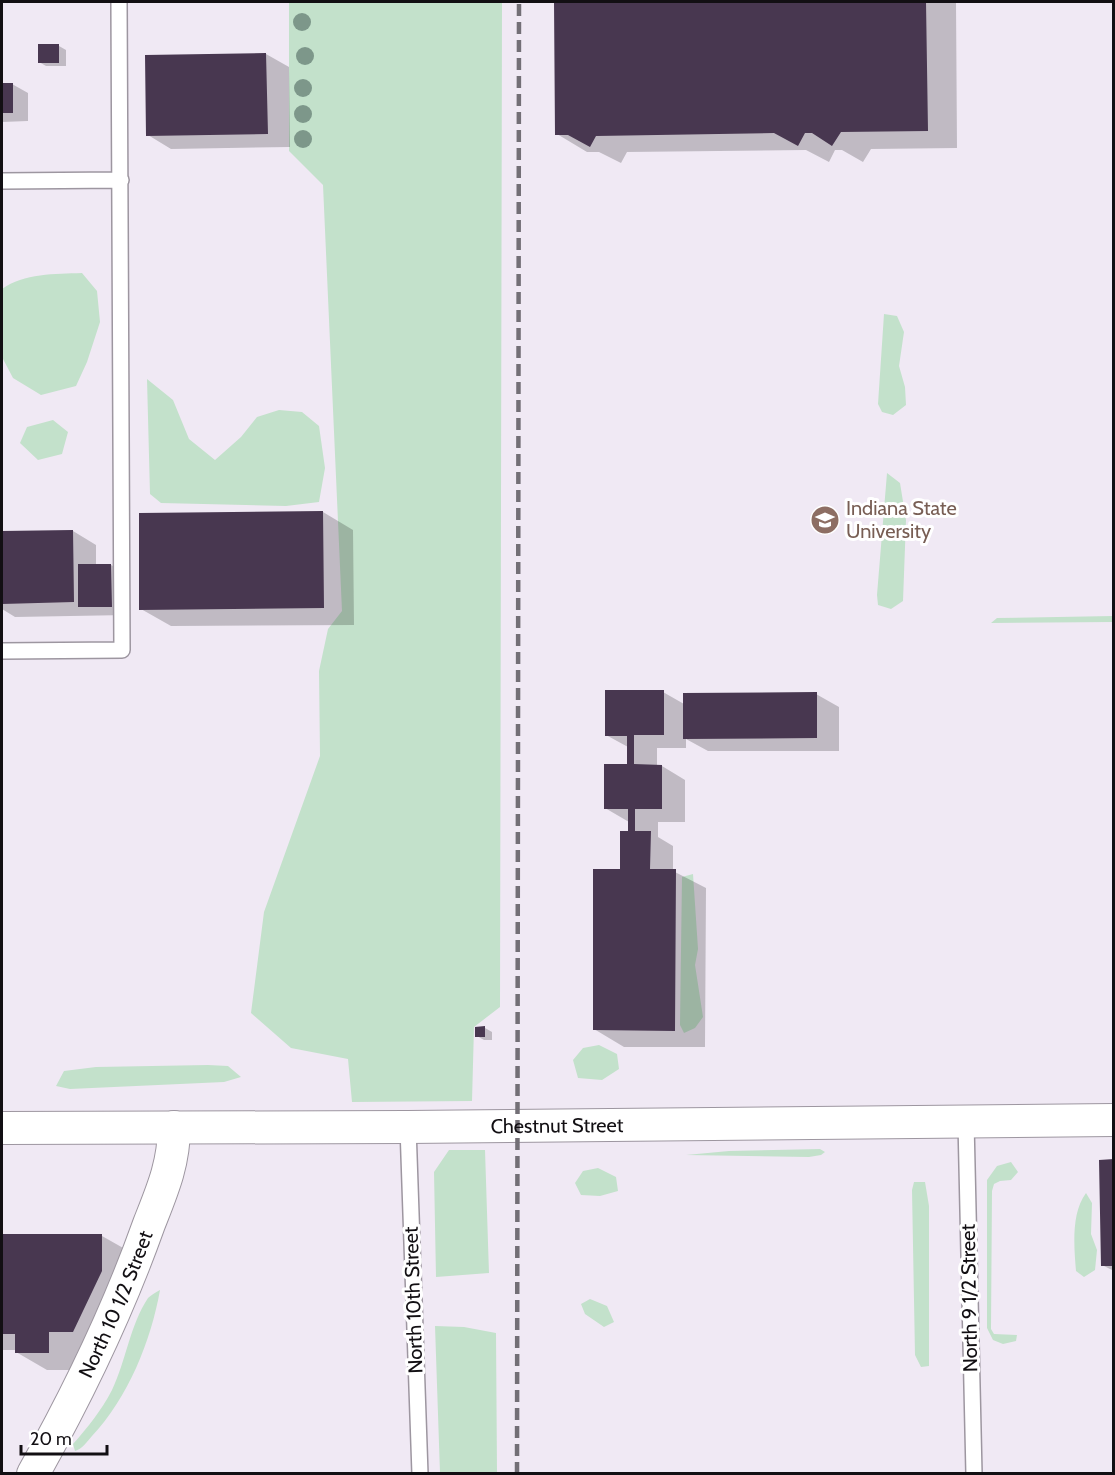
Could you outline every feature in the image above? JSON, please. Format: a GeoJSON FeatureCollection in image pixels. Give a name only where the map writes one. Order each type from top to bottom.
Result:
{"type":"FeatureCollection","features":[{"type":"Feature","properties":{"kind":"street","name":"Chestnut Street"},"geometry":{"type":"LineString","coordinates":[[2,1128],[408,1127],[1113,1120]]}},
{"type":"Feature","properties":{"kind":"street","name":"North 10 1/2 Street"},"geometry":{"type":"LineString","coordinates":[[33,1473],[93,1358],[138,1257],[168,1173],[174,1149],[174,1127]]}},
{"type":"Feature","properties":{"kind":"lane"},"geometry":{"type":"LineString","coordinates":[[2,651],[123,650],[119,2]]}},
{"type":"Feature","properties":{"kind":"lane"},"geometry":{"type":"LineString","coordinates":[[2,181],[121,180]]}},
{"type":"Feature","properties":{"kind":"lane","name":"North 9 1/2 Street"},"geometry":{"type":"LineString","coordinates":[[966,1122],[974,1473]]}},
{"type":"Feature","properties":{"kind":"lane","name":"North 10th Street"},"geometry":{"type":"LineString","coordinates":[[408,1127],[420,1473]]}},
{"type":"Feature","properties":{"kind":"green space"},"geometry":{"type":"Polygon","coordinates":[[[289,2],[502,2],[500,1007],[474,1027],[472,1101],[352,1102],[348,1059],[291,1048],[251,1013],[264,912],[320,756],[319,671],[328,629],[342,611],[323,185],[289,151],[289,2]]]}},
{"type":"Feature","properties":{"kind":"green space"},"geometry":{"type":"Polygon","coordinates":[[[82,273],[97,291],[100,322],[87,362],[76,386],[41,395],[13,378],[2,357],[2,289],[30,277],[82,273]]]}},
{"type":"Feature","properties":{"kind":"green space"},"geometry":{"type":"Polygon","coordinates":[[[884,314],[897,316],[904,332],[899,366],[905,387],[906,405],[893,415],[882,412],[878,404],[884,314]]]}},
{"type":"Feature","properties":{"kind":"green space"},"geometry":{"type":"Polygon","coordinates":[[[147,379],[173,400],[189,439],[215,460],[241,437],[257,417],[279,410],[302,412],[319,426],[325,468],[319,502],[286,506],[161,503],[150,494],[147,379]]]}},
{"type":"Feature","properties":{"kind":"green space"},"geometry":{"type":"Polygon","coordinates":[[[53,420],[68,432],[62,454],[38,460],[20,443],[27,427],[53,420]]]}},
{"type":"Feature","properties":{"kind":"green space"},"geometry":{"type":"Polygon","coordinates":[[[887,473],[900,483],[906,520],[903,601],[891,609],[878,605],[877,595],[887,473]]]}},
{"type":"Feature","properties":{"kind":"green space"},"geometry":{"type":"Polygon","coordinates":[[[1113,616],[1113,622],[991,623],[997,618],[1113,616]]]}},
{"type":"Feature","properties":{"kind":"green space"},"geometry":{"type":"Polygon","coordinates":[[[693,874],[698,949],[695,965],[703,1017],[695,1028],[684,1033],[680,1025],[682,877],[693,874]]]}},
{"type":"Feature","properties":{"kind":"green space"},"geometry":{"type":"Polygon","coordinates":[[[599,1045],[617,1054],[619,1069],[602,1080],[578,1078],[573,1060],[583,1048],[599,1045]]]}},
{"type":"Feature","properties":{"kind":"green space"},"geometry":{"type":"Polygon","coordinates":[[[228,1066],[241,1077],[224,1082],[70,1089],[56,1086],[64,1071],[96,1067],[228,1066]]]}},
{"type":"Feature","properties":{"kind":"green space"},"geometry":{"type":"Polygon","coordinates":[[[820,1149],[825,1152],[809,1157],[686,1155],[729,1151],[820,1149]]]}},
{"type":"Feature","properties":{"kind":"green space"},"geometry":{"type":"Polygon","coordinates":[[[449,1150],[485,1150],[489,1273],[436,1277],[434,1172],[449,1150]]]}},
{"type":"Feature","properties":{"kind":"green space"},"geometry":{"type":"Polygon","coordinates":[[[1011,1162],[1018,1172],[1011,1180],[994,1184],[992,1191],[991,1329],[994,1334],[1017,1335],[1016,1341],[1003,1344],[993,1340],[987,1328],[987,1180],[997,1166],[1011,1162]]]}},
{"type":"Feature","properties":{"kind":"green space"},"geometry":{"type":"Polygon","coordinates":[[[598,1168],[616,1177],[618,1191],[600,1196],[581,1195],[575,1183],[583,1171],[598,1168]]]}},
{"type":"Feature","properties":{"kind":"green space"},"geometry":{"type":"Polygon","coordinates":[[[914,1182],[925,1182],[929,1206],[929,1366],[921,1367],[915,1355],[912,1190],[914,1182]]]}},
{"type":"Feature","properties":{"kind":"green space"},"geometry":{"type":"Polygon","coordinates":[[[1086,1193],[1092,1203],[1091,1234],[1097,1250],[1095,1270],[1084,1277],[1076,1271],[1074,1241],[1078,1210],[1086,1193]]]}},
{"type":"Feature","properties":{"kind":"green space"},"geometry":{"type":"Polygon","coordinates":[[[160,1290],[151,1329],[127,1387],[105,1421],[80,1449],[75,1451],[73,1444],[94,1418],[112,1390],[142,1309],[148,1298],[160,1290]]]}},
{"type":"Feature","properties":{"kind":"green space"},"geometry":{"type":"Polygon","coordinates":[[[590,1299],[607,1306],[614,1322],[604,1327],[585,1314],[581,1304],[590,1299]]]}},
{"type":"Feature","properties":{"kind":"green space"},"geometry":{"type":"Polygon","coordinates":[[[435,1326],[464,1327],[496,1333],[497,1473],[440,1473],[435,1326]]]}},
{"type":"Feature","properties":{"kind":"building"},"geometry":{"type":"Polygon","coordinates":[[[554,2],[926,2],[928,131],[841,132],[832,146],[812,133],[805,133],[798,146],[774,133],[596,136],[590,147],[568,135],[555,135],[554,2]]]}},
{"type":"Feature","properties":{"kind":"building"},"geometry":{"type":"Polygon","coordinates":[[[38,44],[59,44],[59,63],[38,63],[38,44]]]}},
{"type":"Feature","properties":{"kind":"building"},"geometry":{"type":"Polygon","coordinates":[[[266,53],[268,134],[146,136],[145,55],[266,53]]]}},
{"type":"Feature","properties":{"kind":"building"},"geometry":{"type":"Polygon","coordinates":[[[2,83],[13,83],[13,113],[2,113],[2,83]]]}},
{"type":"Feature","properties":{"kind":"building"},"geometry":{"type":"Polygon","coordinates":[[[323,511],[324,608],[139,610],[139,513],[323,511]]]}},
{"type":"Feature","properties":{"kind":"building"},"geometry":{"type":"Polygon","coordinates":[[[73,530],[74,602],[2,604],[2,531],[73,530]]]}},
{"type":"Feature","properties":{"kind":"building"},"geometry":{"type":"Polygon","coordinates":[[[78,564],[111,564],[112,607],[78,607],[78,564]]]}},
{"type":"Feature","properties":{"kind":"building"},"geometry":{"type":"Polygon","coordinates":[[[605,690],[664,690],[664,735],[634,735],[634,764],[662,765],[662,809],[635,809],[635,831],[651,831],[650,869],[676,869],[675,1031],[593,1030],[593,869],[620,869],[620,831],[628,831],[628,809],[604,809],[604,764],[627,764],[627,736],[605,736],[605,690]]]}},
{"type":"Feature","properties":{"kind":"building"},"geometry":{"type":"Polygon","coordinates":[[[817,692],[817,738],[683,739],[683,693],[817,692]]]}},
{"type":"Feature","properties":{"kind":"building"},"geometry":{"type":"Polygon","coordinates":[[[485,1026],[485,1037],[475,1037],[475,1027],[485,1026]]]}},
{"type":"Feature","properties":{"kind":"building"},"geometry":{"type":"Polygon","coordinates":[[[1114,1159],[1114,1266],[1101,1266],[1099,1160],[1114,1159]]]}},
{"type":"Feature","properties":{"kind":"building"},"geometry":{"type":"Polygon","coordinates":[[[2,1234],[102,1234],[102,1271],[73,1332],[49,1332],[49,1353],[15,1353],[15,1334],[2,1334],[2,1234]]]}},
{"type":"Feature","properties":{"kind":"railway"},"geometry":{"type":"LineString","coordinates":[[517,1474],[519,2]]}},
{"type":"Feature","properties":{"kind":"place","name":"Indiana State University"},"geometry":{"type":"Point","coordinates":[825,520]}}]}
